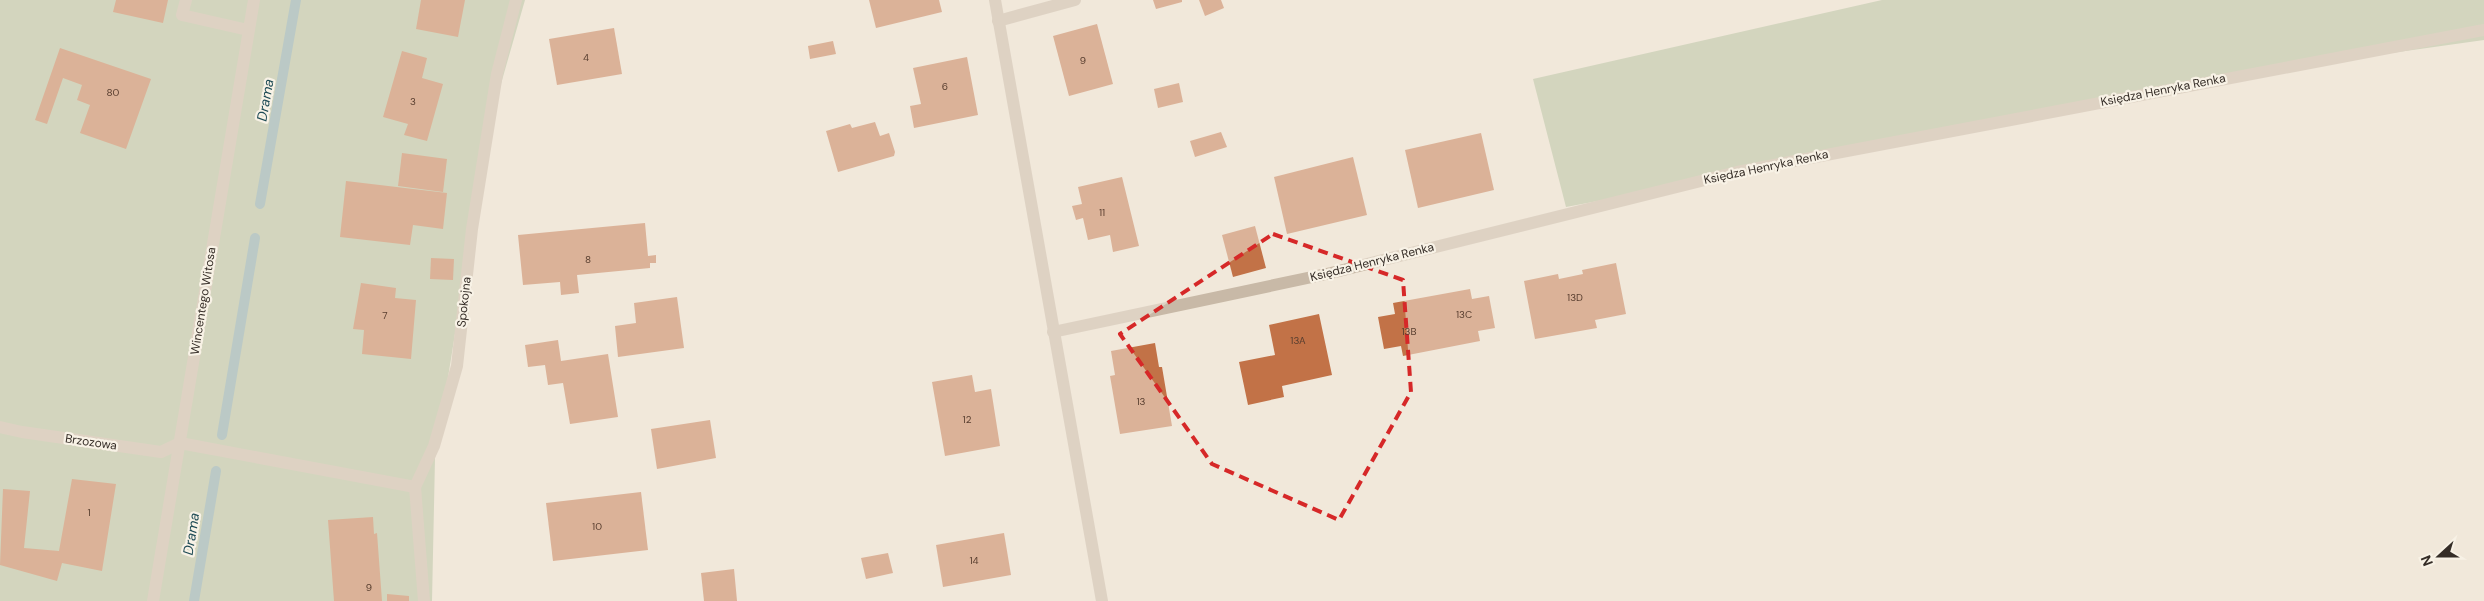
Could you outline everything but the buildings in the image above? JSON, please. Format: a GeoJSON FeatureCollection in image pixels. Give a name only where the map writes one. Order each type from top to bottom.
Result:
{"type":"FeatureCollection","features":[{"type":"Feature","properties":{"kind":"street"},"geometry":{"type":"LineString","coordinates":[[186,0],[182,15],[248,30]]}},
{"type":"Feature","properties":{"kind":"street","name":"Wincentego Witosa"},"geometry":{"type":"LineString","coordinates":[[152,601],[254,0]]}},
{"type":"Feature","properties":{"kind":"street","name":"Spokojna"},"geometry":{"type":"LineString","coordinates":[[424,601],[415,487],[434,446],[457,366],[472,229],[497,74],[516,0]]}},
{"type":"Feature","properties":{"kind":"street"},"geometry":{"type":"LineString","coordinates":[[995,0],[1102,601]]}},
{"type":"Feature","properties":{"kind":"street"},"geometry":{"type":"LineString","coordinates":[[998,21],[1074,0]]}},
{"type":"Feature","properties":{"kind":"street","name":"Księdza Henryka Renka"},"geometry":{"type":"LineString","coordinates":[[1053,332],[1330,273],[1737,172],[2484,30]]}},
{"type":"Feature","properties":{"kind":"street","name":"Brzozowa"},"geometry":{"type":"LineString","coordinates":[[0,427],[161,452],[180,443]]}},
{"type":"Feature","properties":{"kind":"street"},"geometry":{"type":"LineString","coordinates":[[180,443],[415,487]]}},
{"type":"Feature","properties":{"kind":"highlighted area"},"geometry":{"type":"Polygon","coordinates":[[[1273,234],[1403,280],[1411,392],[1339,520],[1212,464],[1120,334],[1273,234]]]}},
{"type":"Feature","properties":{"kind":"green space"},"geometry":{"type":"Polygon","coordinates":[[[0,0],[525,0],[488,129],[435,458],[432,601],[0,601],[0,0]]]}},
{"type":"Feature","properties":{"kind":"green space"},"geometry":{"type":"Polygon","coordinates":[[[1882,0],[2484,0],[2484,40],[2384,54],[1566,207],[1533,79],[1882,0]]]}},
{"type":"Feature","properties":{"kind":"waterway","name":"Drama"},"geometry":{"type":"LineString","coordinates":[[260,204],[296,0]]}},
{"type":"Feature","properties":{"kind":"waterway","name":"Drama"},"geometry":{"type":"LineString","coordinates":[[222,435],[255,238]]}},
{"type":"Feature","properties":{"kind":"waterway","name":"Drama"},"geometry":{"type":"LineString","coordinates":[[194,601],[216,471]]}}]}
